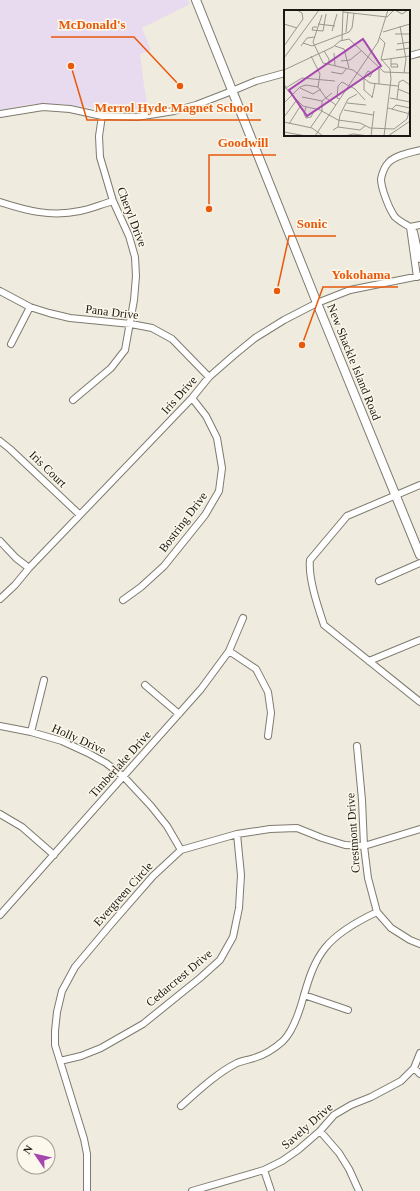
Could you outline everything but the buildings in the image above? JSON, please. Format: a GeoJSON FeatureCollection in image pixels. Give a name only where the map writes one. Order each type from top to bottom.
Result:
{"type":"FeatureCollection","features":[{"type":"Feature","properties":{"kind":"main road","name":"New Shackle Island Road"},"geometry":{"type":"LineString","coordinates":[[196,0],[420,555]]}},
{"type":"Feature","properties":{"kind":"street"},"geometry":{"type":"LineString","coordinates":[[410,56],[420,53]]}},
{"type":"Feature","properties":{"kind":"street"},"geometry":{"type":"LineString","coordinates":[[0,114],[43,107],[70,109],[102,116],[134,117],[174,111],[198,104],[256,81],[284,73]]}},
{"type":"Feature","properties":{"kind":"street","name":"Cheryl Drive"},"geometry":{"type":"LineString","coordinates":[[73,400],[111,368],[125,350],[131,324],[134,300],[136,276],[135,257],[129,236],[113,201],[100,157],[99,136],[102,116]]}},
{"type":"Feature","properties":{"kind":"street"},"geometry":{"type":"LineString","coordinates":[[414,226],[396,218],[393,214],[382,188],[381,179],[385,167],[389,162],[395,158],[420,150]]}},
{"type":"Feature","properties":{"kind":"street"},"geometry":{"type":"LineString","coordinates":[[0,202],[26,210],[64,214],[82,211],[113,201]]}},
{"type":"Feature","properties":{"kind":"street"},"geometry":{"type":"LineString","coordinates":[[414,226],[420,259]]}},
{"type":"Feature","properties":{"kind":"street"},"geometry":{"type":"LineString","coordinates":[[414,226],[419,276]]}},
{"type":"Feature","properties":{"kind":"street","name":"Iris Drive"},"geometry":{"type":"LineString","coordinates":[[0,600],[192,398],[209,377],[255,338],[284,320],[317,303],[350,290],[419,276]]}},
{"type":"Feature","properties":{"kind":"street","name":"Pana Drive"},"geometry":{"type":"LineString","coordinates":[[0,291],[30,307],[49,313],[70,318],[131,324],[152,328],[172,340],[209,377]]}},
{"type":"Feature","properties":{"kind":"street"},"geometry":{"type":"LineString","coordinates":[[11,344],[30,307]]}},
{"type":"Feature","properties":{"kind":"street","name":"Bostring Drive"},"geometry":{"type":"LineString","coordinates":[[123,600],[141,587],[164,566],[205,515],[219,491],[222,468],[217,438],[206,416],[192,398]]}},
{"type":"Feature","properties":{"kind":"street","name":"Iris Court"},"geometry":{"type":"LineString","coordinates":[[0,441],[80,515]]}},
{"type":"Feature","properties":{"kind":"street"},"geometry":{"type":"LineString","coordinates":[[420,485],[346,516],[310,560],[309,568],[318,607],[324,625],[420,702]]}},
{"type":"Feature","properties":{"kind":"street"},"geometry":{"type":"LineString","coordinates":[[0,541],[16,558],[29,568]]}},
{"type":"Feature","properties":{"kind":"street"},"geometry":{"type":"LineString","coordinates":[[379,581],[420,563]]}},
{"type":"Feature","properties":{"kind":"street","name":"Timberlake Drive"},"geometry":{"type":"LineString","coordinates":[[0,915],[202,689],[229,651],[243,618]]}},
{"type":"Feature","properties":{"kind":"street"},"geometry":{"type":"LineString","coordinates":[[369,661],[420,640]]}},
{"type":"Feature","properties":{"kind":"street"},"geometry":{"type":"LineString","coordinates":[[229,651],[256,669],[268,692],[270,713],[268,736]]}},
{"type":"Feature","properties":{"kind":"street"},"geometry":{"type":"LineString","coordinates":[[31,732],[44,680]]}},
{"type":"Feature","properties":{"kind":"street"},"geometry":{"type":"LineString","coordinates":[[145,685],[179,714]]}},
{"type":"Feature","properties":{"kind":"street","name":"Holly Drive"},"geometry":{"type":"LineString","coordinates":[[0,726],[31,732],[62,741],[106,763],[124,777],[151,806],[167,826],[181,850]]}},
{"type":"Feature","properties":{"kind":"street","name":"Crestmont Drive"},"geometry":{"type":"LineString","coordinates":[[357,746],[362,800],[364,846],[368,878],[377,912],[391,928],[410,940],[420,944]]}},
{"type":"Feature","properties":{"kind":"street"},"geometry":{"type":"LineString","coordinates":[[0,814],[22,827],[54,855]]}},
{"type":"Feature","properties":{"kind":"street","name":"Evergreen Circle"},"geometry":{"type":"LineString","coordinates":[[87,1191],[87,1154],[84,1139],[55,1045],[57,1012],[62,991],[74,968],[153,876],[181,850],[237,834],[270,829],[297,828],[345,846],[364,846],[420,829]]}},
{"type":"Feature","properties":{"kind":"street","name":"Cedarcrest Drive"},"geometry":{"type":"LineString","coordinates":[[60,1061],[81,1056],[101,1048],[143,1024],[220,960],[233,937],[239,908],[241,875],[237,834]]}},
{"type":"Feature","properties":{"kind":"street"},"geometry":{"type":"LineString","coordinates":[[181,1106],[224,1071],[237,1063],[256,1058],[271,1051],[284,1040],[293,1026],[300,1010],[304,994],[316,962],[326,947],[353,925],[377,912]]}},
{"type":"Feature","properties":{"kind":"street"},"geometry":{"type":"LineString","coordinates":[[304,994],[348,1010]]}},
{"type":"Feature","properties":{"kind":"street","name":"Savely Drive"},"geometry":{"type":"LineString","coordinates":[[192,1191],[264,1170],[282,1161],[298,1150],[334,1115],[351,1105],[371,1097],[401,1081],[414,1068],[420,1053]]}},
{"type":"Feature","properties":{"kind":"street"},"geometry":{"type":"LineString","coordinates":[[414,1068],[420,1074]]}},
{"type":"Feature","properties":{"kind":"street"},"geometry":{"type":"LineString","coordinates":[[320,1130],[339,1153],[349,1169],[359,1191]]}},
{"type":"Feature","properties":{"kind":"street"},"geometry":{"type":"LineString","coordinates":[[264,1170],[271,1191]]}},
{"type":"Feature","properties":{"kind":"shaded area"},"geometry":{"type":"Polygon","coordinates":[[[0,0],[188,0],[190,4],[142,28],[151,50],[140,54],[148,108],[110,110],[61,104],[32,104],[0,110],[0,0]]]}},
{"type":"Feature","properties":{"kind":"place","name":"Merrol Hyde Magnet School"},"geometry":{"type":"Point","coordinates":[71,66]}},
{"type":"Feature","properties":{"kind":"place","name":"McDonald's"},"geometry":{"type":"Point","coordinates":[180,86]}},
{"type":"Feature","properties":{"kind":"place","name":"Goodwill"},"geometry":{"type":"Point","coordinates":[209,209]}},
{"type":"Feature","properties":{"kind":"place","name":"Sonic"},"geometry":{"type":"Point","coordinates":[277,291]}},
{"type":"Feature","properties":{"kind":"place","name":"Yokohama"},"geometry":{"type":"Point","coordinates":[302,345]}}]}
